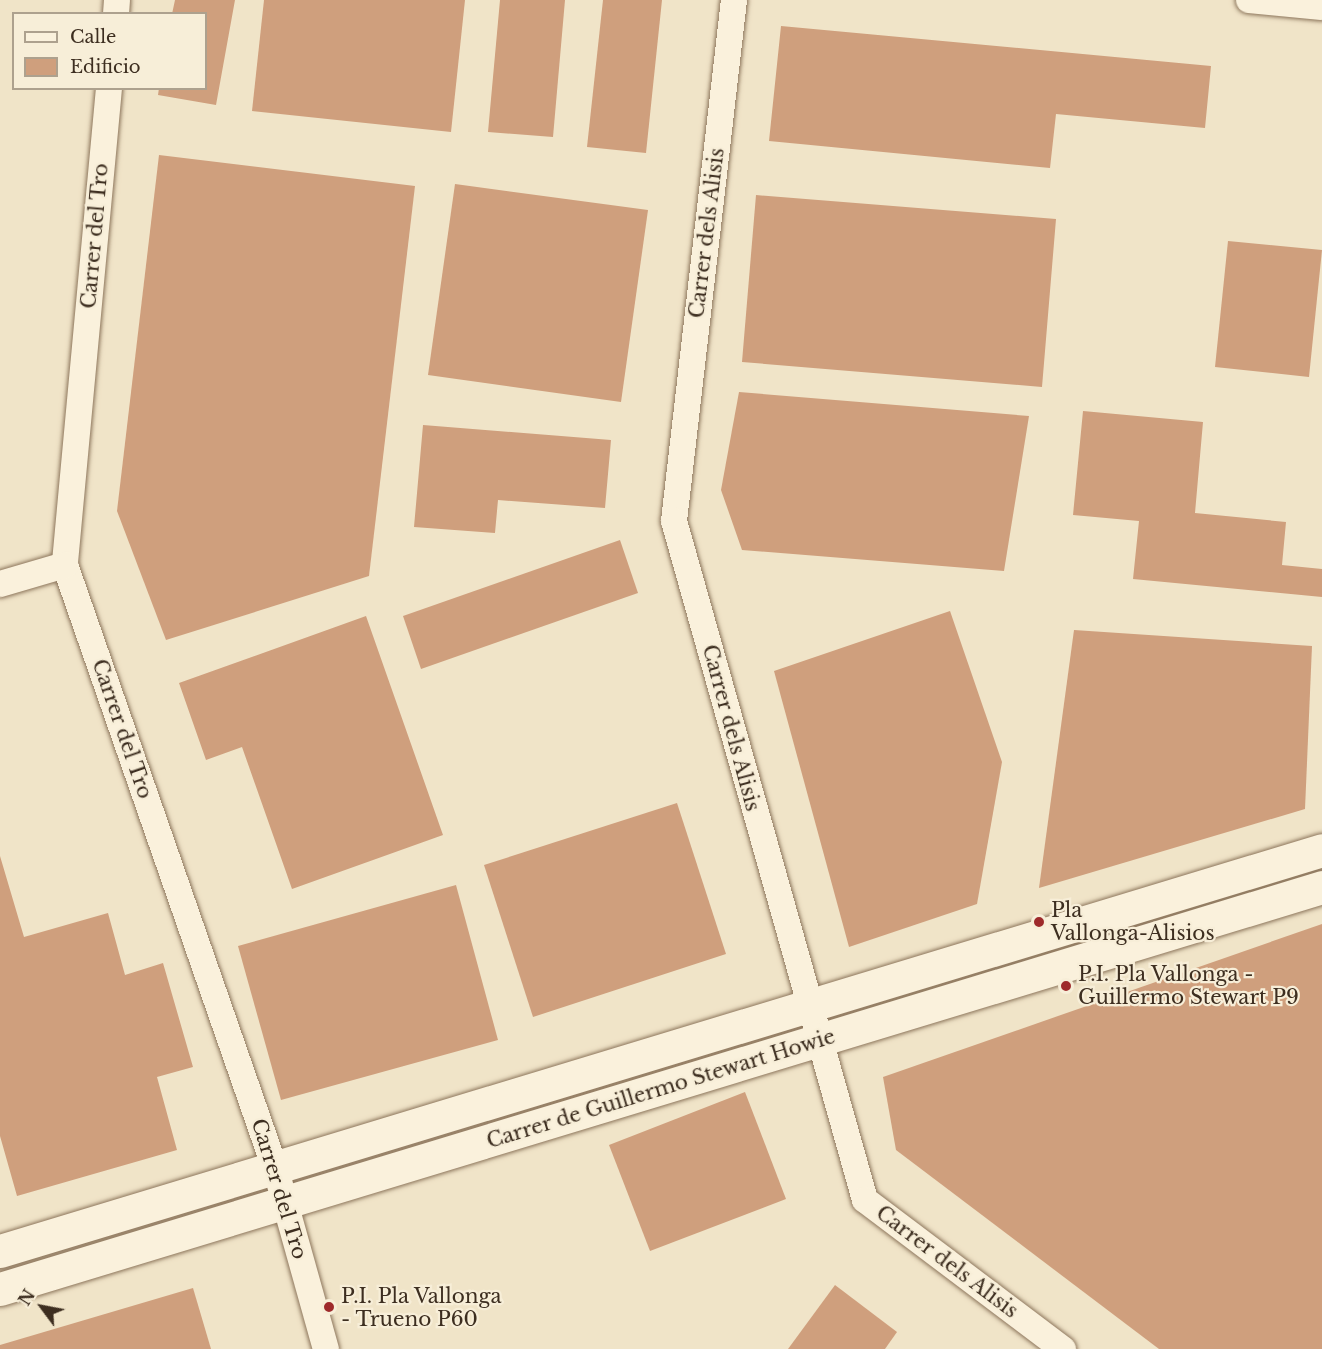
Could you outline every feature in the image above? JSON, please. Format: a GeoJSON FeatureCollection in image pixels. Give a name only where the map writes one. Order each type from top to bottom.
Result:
{"type":"FeatureCollection","features":[{"type":"Feature","properties":{"kind":"street","name":"Carrer dels Alisis"},"geometry":{"type":"LineString","coordinates":[[734,0],[674,521],[808,1007],[865,1200],[1063,1349]]}},
{"type":"Feature","properties":{"kind":"street"},"geometry":{"type":"LineString","coordinates":[[1249,0],[1322,7]]}},
{"type":"Feature","properties":{"kind":"street","name":"Carrer del Tro"},"geometry":{"type":"LineString","coordinates":[[109,90],[64,565],[275,1167],[326,1349]]}},
{"type":"Feature","properties":{"kind":"street"},"geometry":{"type":"LineString","coordinates":[[0,584],[64,565]]}},
{"type":"Feature","properties":{"kind":"street","name":"Carrer de Guillermo Stewart Howie"},"geometry":{"type":"LineString","coordinates":[[0,1251],[1322,850]]}},
{"type":"Feature","properties":{"kind":"street","name":"Carrer de Guillermo Stewart Howie"},"geometry":{"type":"LineString","coordinates":[[0,1289],[1322,887]]}},
{"type":"Feature","properties":{"kind":"building"},"geometry":{"type":"Polygon","coordinates":[[[175,0],[235,0],[216,105],[158,95],[159,90],[207,90],[207,12],[172,12],[175,0]]]}},
{"type":"Feature","properties":{"kind":"building"},"geometry":{"type":"Polygon","coordinates":[[[264,0],[465,0],[451,132],[252,111],[264,0]]]}},
{"type":"Feature","properties":{"kind":"building"},"geometry":{"type":"Polygon","coordinates":[[[500,0],[565,0],[553,137],[488,132],[500,0]]]}},
{"type":"Feature","properties":{"kind":"building"},"geometry":{"type":"Polygon","coordinates":[[[603,0],[662,0],[646,153],[587,147],[603,0]]]}},
{"type":"Feature","properties":{"kind":"building"},"geometry":{"type":"Polygon","coordinates":[[[781,26],[1211,66],[1205,128],[1056,114],[1050,168],[769,141],[781,26]]]}},
{"type":"Feature","properties":{"kind":"building"},"geometry":{"type":"Polygon","coordinates":[[[159,155],[415,186],[369,576],[166,640],[117,511],[159,155]]]}},
{"type":"Feature","properties":{"kind":"building"},"geometry":{"type":"Polygon","coordinates":[[[455,184],[648,210],[621,402],[428,375],[455,184]]]}},
{"type":"Feature","properties":{"kind":"building"},"geometry":{"type":"Polygon","coordinates":[[[756,195],[1056,219],[1042,387],[742,362],[756,195]]]}},
{"type":"Feature","properties":{"kind":"building"},"geometry":{"type":"Polygon","coordinates":[[[1228,241],[1322,250],[1309,377],[1215,367],[1228,241]]]}},
{"type":"Feature","properties":{"kind":"building"},"geometry":{"type":"Polygon","coordinates":[[[739,392],[1029,416],[1004,571],[742,550],[721,490],[739,392]]]}},
{"type":"Feature","properties":{"kind":"building"},"geometry":{"type":"Polygon","coordinates":[[[1083,411],[1203,422],[1195,513],[1286,522],[1282,565],[1322,569],[1322,597],[1133,579],[1139,521],[1073,515],[1083,411]]]}},
{"type":"Feature","properties":{"kind":"building"},"geometry":{"type":"Polygon","coordinates":[[[423,425],[611,440],[605,508],[498,500],[495,533],[414,527],[423,425]]]}},
{"type":"Feature","properties":{"kind":"building"},"geometry":{"type":"Polygon","coordinates":[[[620,540],[638,593],[421,669],[403,616],[620,540]]]}},
{"type":"Feature","properties":{"kind":"building"},"geometry":{"type":"Polygon","coordinates":[[[950,611],[1002,762],[977,904],[849,947],[774,671],[950,611]]]}},
{"type":"Feature","properties":{"kind":"building"},"geometry":{"type":"Polygon","coordinates":[[[366,616],[443,835],[292,889],[242,747],[206,760],[179,683],[366,616]]]}},
{"type":"Feature","properties":{"kind":"building"},"geometry":{"type":"Polygon","coordinates":[[[1074,630],[1312,646],[1305,809],[1039,888],[1074,630]]]}},
{"type":"Feature","properties":{"kind":"building"},"geometry":{"type":"Polygon","coordinates":[[[677,803],[726,954],[533,1017],[484,865],[677,803]]]}},
{"type":"Feature","properties":{"kind":"building"},"geometry":{"type":"Polygon","coordinates":[[[0,856],[24,937],[108,913],[125,975],[163,963],[193,1067],[157,1077],[177,1150],[17,1196],[0,1136],[0,856]]]}},
{"type":"Feature","properties":{"kind":"building"},"geometry":{"type":"Polygon","coordinates":[[[456,885],[498,1040],[281,1100],[238,946],[456,885]]]}},
{"type":"Feature","properties":{"kind":"building"},"geometry":{"type":"Polygon","coordinates":[[[1322,924],[1322,1349],[1159,1349],[896,1150],[883,1077],[1322,924]]]}},
{"type":"Feature","properties":{"kind":"building"},"geometry":{"type":"Polygon","coordinates":[[[745,1092],[786,1199],[650,1251],[609,1145],[745,1092]]]}},
{"type":"Feature","properties":{"kind":"building"},"geometry":{"type":"Polygon","coordinates":[[[835,1285],[897,1332],[885,1349],[788,1349],[835,1285]]]}},
{"type":"Feature","properties":{"kind":"building"},"geometry":{"type":"Polygon","coordinates":[[[193,1288],[211,1349],[0,1349],[0,1345],[193,1288]]]}},
{"type":"Feature","properties":{"kind":"place","name":"Pla Vallonga-Alisios"},"geometry":{"type":"Point","coordinates":[1039,922]}},
{"type":"Feature","properties":{"kind":"place","name":"P.I. Pla Vallonga - Guillermo Stewart P9"},"geometry":{"type":"Point","coordinates":[1066,986]}},
{"type":"Feature","properties":{"kind":"place","name":"P.I. Pla Vallonga - Trueno P60"},"geometry":{"type":"Point","coordinates":[329,1307]}}]}
